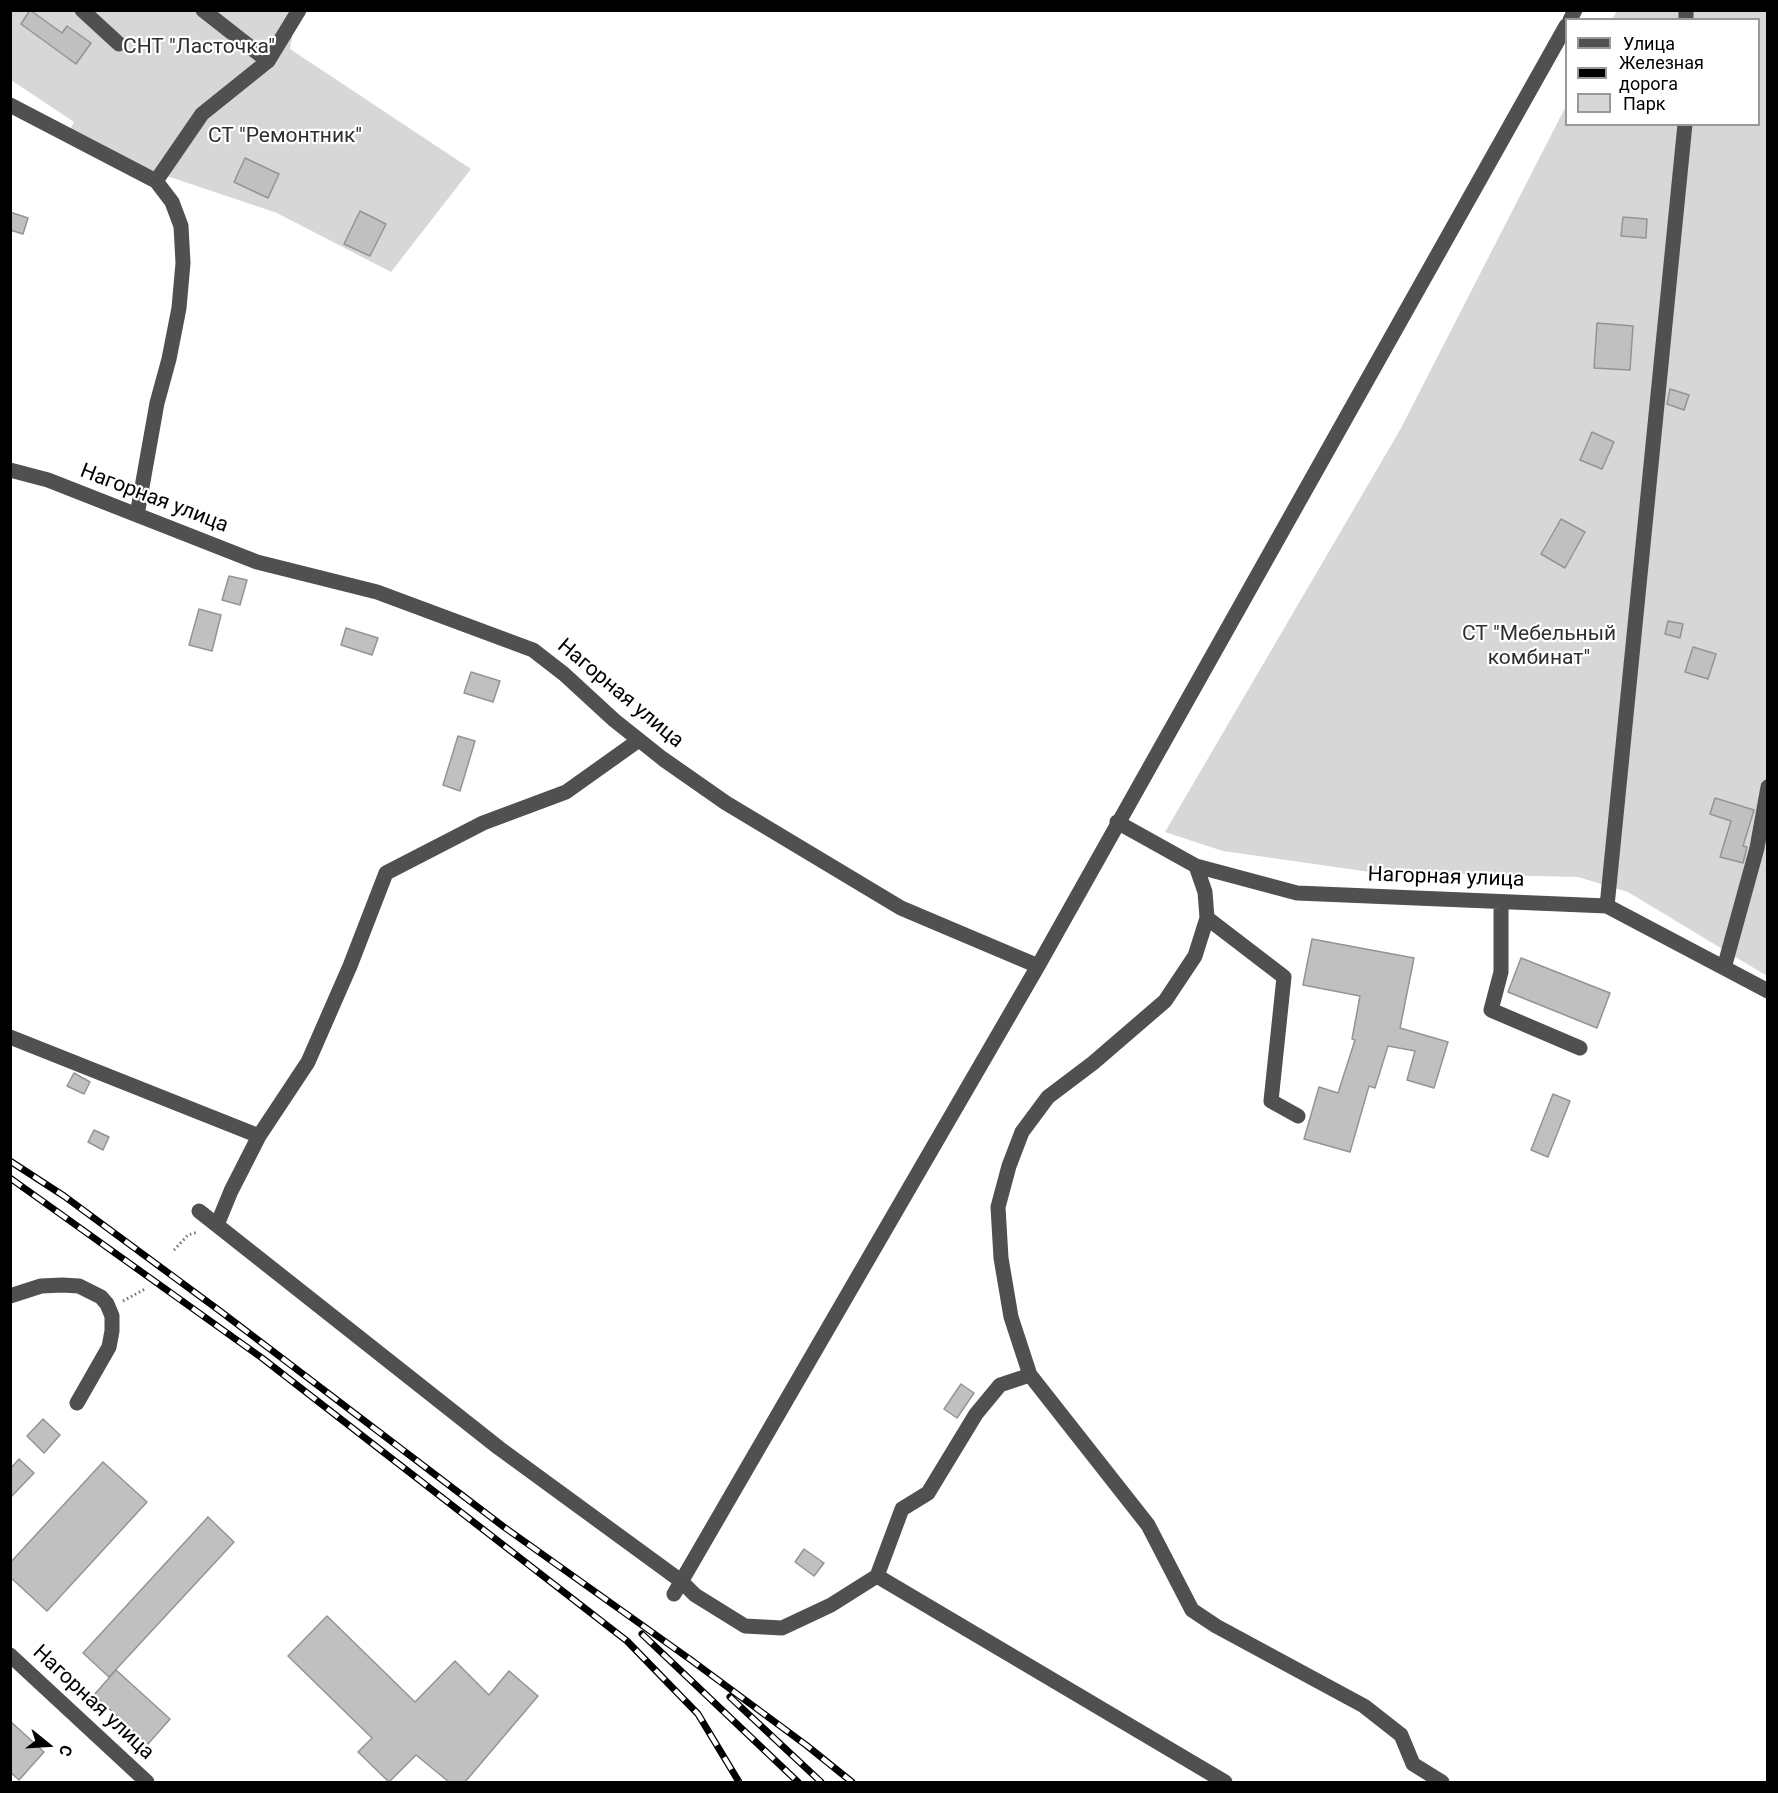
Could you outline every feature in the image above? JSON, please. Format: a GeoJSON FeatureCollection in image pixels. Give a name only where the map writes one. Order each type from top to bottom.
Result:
{"type":"FeatureCollection","features":[{"type":"Feature","properties":{"kind":"street"},"geometry":{"type":"LineString","coordinates":[[82,10],[119,44]]}},
{"type":"Feature","properties":{"kind":"street"},"geometry":{"type":"LineString","coordinates":[[203,10],[268,61]]}},
{"type":"Feature","properties":{"kind":"street"},"geometry":{"type":"LineString","coordinates":[[156,181],[202,114],[268,61],[299,10]]}},
{"type":"Feature","properties":{"kind":"street"},"geometry":{"type":"LineString","coordinates":[[677,1587],[1038,966],[1565,28]]}},
{"type":"Feature","properties":{"kind":"street"},"geometry":{"type":"LineString","coordinates":[[10,105],[156,181],[172,202],[181,226],[183,263],[179,308],[170,358],[157,403],[137,515]]}},
{"type":"Feature","properties":{"kind":"street"},"geometry":{"type":"LineString","coordinates":[[1607,906],[1685,126]]}},
{"type":"Feature","properties":{"kind":"street","name":"Нагорная улица"},"geometry":{"type":"LineString","coordinates":[[10,470],[48,480],[257,562],[377,592],[533,650],[639,740],[726,803],[902,908],[1038,966]]}},
{"type":"Feature","properties":{"kind":"street"},"geometry":{"type":"LineString","coordinates":[[217,1225],[231,1191],[259,1136],[308,1062],[350,966],[386,873],[483,823],[566,792],[639,740]]}},
{"type":"Feature","properties":{"kind":"street"},"geometry":{"type":"LineString","coordinates":[[1724,968],[1757,848],[1767,787]]}},
{"type":"Feature","properties":{"kind":"street","name":"Нагорная улица"},"geometry":{"type":"LineString","coordinates":[[1117,822],[1196,866],[1297,893],[1607,906],[1767,991]]}},
{"type":"Feature","properties":{"kind":"street"},"geometry":{"type":"LineString","coordinates":[[1196,866],[1205,892],[1207,918],[1196,956],[1165,1001],[1093,1063],[1048,1097],[1022,1132],[1009,1166],[998,1207],[1001,1258],[1011,1317],[1030,1376],[1148,1525],[1192,1610],[1215,1626],[1364,1706],[1401,1736],[1413,1764],[1442,1782]]}},
{"type":"Feature","properties":{"kind":"street"},"geometry":{"type":"LineString","coordinates":[[1501,902],[1500,972],[1491,1010],[1580,1048]]}},
{"type":"Feature","properties":{"kind":"street"},"geometry":{"type":"LineString","coordinates":[[1207,918],[1284,977],[1271,1101],[1298,1116]]}},
{"type":"Feature","properties":{"kind":"street"},"geometry":{"type":"LineString","coordinates":[[10,1037],[259,1136]]}},
{"type":"Feature","properties":{"kind":"street"},"geometry":{"type":"LineString","coordinates":[[199,1211],[677,1587],[695,1595],[745,1626],[782,1628],[831,1605],[877,1576],[902,1509],[928,1493],[976,1414],[1000,1385],[1030,1376]]}},
{"type":"Feature","properties":{"kind":"street"},"geometry":{"type":"LineString","coordinates":[[10,1296],[41,1286],[79,1286],[101,1297],[109,1308],[112,1316],[109,1347],[77,1403]]}},
{"type":"Feature","properties":{"kind":"street"},"geometry":{"type":"LineString","coordinates":[[877,1576],[1226,1782]]}},
{"type":"Feature","properties":{"kind":"street","name":"Нагорная улица"},"geometry":{"type":"LineString","coordinates":[[10,1655],[147,1782]]}},
{"type":"Feature","properties":{"kind":"path"},"geometry":{"type":"LineString","coordinates":[[174,1250],[188,1235],[217,1225]]}},
{"type":"Feature","properties":{"kind":"path"},"geometry":{"type":"LineString","coordinates":[[109,1308],[145,1289]]}},
{"type":"Feature","properties":{"kind":"green space","name":"СТ \"Ремонтник\""},"geometry":{"type":"Polygon","coordinates":[[[10,11],[297,11],[290,49],[471,169],[391,272],[277,213],[155,172],[70,130],[74,122],[11,80],[10,11]]]}},
{"type":"Feature","properties":{"kind":"green space","name":"СТ \"Мебельный комбинат\""},"geometry":{"type":"Polygon","coordinates":[[[1617,11],[1767,11],[1767,976],[1628,892],[1578,877],[1370,872],[1223,851],[1165,832],[1400,430],[1565,108],[1565,126],[1760,126],[1760,18],[1613,18],[1617,11]]]}},
{"type":"Feature","properties":{"kind":"building"},"geometry":{"type":"Polygon","coordinates":[[[30,10],[62,33],[67,26],[91,43],[76,64],[21,24],[30,10]]]}},
{"type":"Feature","properties":{"kind":"building"},"geometry":{"type":"Polygon","coordinates":[[[245,158],[279,174],[268,198],[234,182],[245,158]]]}},
{"type":"Feature","properties":{"kind":"building"},"geometry":{"type":"Polygon","coordinates":[[[360,211],[386,224],[370,256],[344,244],[360,211]]]}},
{"type":"Feature","properties":{"kind":"building"},"geometry":{"type":"Polygon","coordinates":[[[10,212],[28,218],[23,234],[10,230],[10,212]]]}},
{"type":"Feature","properties":{"kind":"building"},"geometry":{"type":"Polygon","coordinates":[[[1623,217],[1647,219],[1646,238],[1621,236],[1623,217]]]}},
{"type":"Feature","properties":{"kind":"building"},"geometry":{"type":"Polygon","coordinates":[[[1597,323],[1633,326],[1630,370],[1594,368],[1597,323]]]}},
{"type":"Feature","properties":{"kind":"building"},"geometry":{"type":"Polygon","coordinates":[[[1670,389],[1689,395],[1684,410],[1667,404],[1670,389]]]}},
{"type":"Feature","properties":{"kind":"building"},"geometry":{"type":"Polygon","coordinates":[[[1592,432],[1614,442],[1602,469],[1580,460],[1592,432]]]}},
{"type":"Feature","properties":{"kind":"building"},"geometry":{"type":"Polygon","coordinates":[[[1561,519],[1585,532],[1565,568],[1541,554],[1561,519]]]}},
{"type":"Feature","properties":{"kind":"building"},"geometry":{"type":"Polygon","coordinates":[[[229,576],[247,580],[240,605],[222,600],[229,576]]]}},
{"type":"Feature","properties":{"kind":"building"},"geometry":{"type":"Polygon","coordinates":[[[199,609],[221,615],[212,651],[189,645],[199,609]]]}},
{"type":"Feature","properties":{"kind":"building"},"geometry":{"type":"Polygon","coordinates":[[[1668,621],[1683,624],[1680,638],[1665,634],[1668,621]]]}},
{"type":"Feature","properties":{"kind":"building"},"geometry":{"type":"Polygon","coordinates":[[[346,628],[378,638],[372,655],[341,645],[346,628]]]}},
{"type":"Feature","properties":{"kind":"building"},"geometry":{"type":"Polygon","coordinates":[[[1693,647],[1716,654],[1708,679],[1685,672],[1693,647]]]}},
{"type":"Feature","properties":{"kind":"building"},"geometry":{"type":"Polygon","coordinates":[[[471,672],[500,681],[493,702],[464,693],[471,672]]]}},
{"type":"Feature","properties":{"kind":"building"},"geometry":{"type":"Polygon","coordinates":[[[458,736],[475,741],[460,791],[443,785],[458,736]]]}},
{"type":"Feature","properties":{"kind":"building"},"geometry":{"type":"Polygon","coordinates":[[[1715,798],[1754,810],[1743,846],[1747,847],[1743,863],[1720,857],[1731,821],[1710,814],[1715,798]]]}},
{"type":"Feature","properties":{"kind":"building"},"geometry":{"type":"Polygon","coordinates":[[[1312,939],[1414,958],[1400,1028],[1448,1042],[1434,1088],[1407,1080],[1415,1051],[1388,1046],[1375,1088],[1369,1086],[1350,1152],[1304,1139],[1319,1087],[1338,1093],[1355,1040],[1352,1039],[1360,996],[1303,985],[1312,939]]]}},
{"type":"Feature","properties":{"kind":"building"},"geometry":{"type":"Polygon","coordinates":[[[1521,958],[1610,993],[1597,1028],[1508,992],[1521,958]]]}},
{"type":"Feature","properties":{"kind":"building"},"geometry":{"type":"Polygon","coordinates":[[[74,1073],[90,1082],[84,1094],[67,1086],[74,1073]]]}},
{"type":"Feature","properties":{"kind":"building"},"geometry":{"type":"Polygon","coordinates":[[[1553,1094],[1570,1101],[1548,1157],[1531,1150],[1553,1094]]]}},
{"type":"Feature","properties":{"kind":"building"},"geometry":{"type":"Polygon","coordinates":[[[94,1130],[109,1137],[103,1150],[88,1142],[94,1130]]]}},
{"type":"Feature","properties":{"kind":"building"},"geometry":{"type":"Polygon","coordinates":[[[961,1384],[974,1393],[957,1418],[944,1409],[961,1384]]]}},
{"type":"Feature","properties":{"kind":"building"},"geometry":{"type":"Polygon","coordinates":[[[43,1419],[60,1435],[44,1453],[27,1436],[43,1419]]]}},
{"type":"Feature","properties":{"kind":"building"},"geometry":{"type":"Polygon","coordinates":[[[19,1459],[34,1473],[10,1498],[10,1469],[19,1459]]]}},
{"type":"Feature","properties":{"kind":"building"},"geometry":{"type":"Polygon","coordinates":[[[103,1462],[147,1502],[47,1611],[10,1577],[10,1563],[103,1462]]]}},
{"type":"Feature","properties":{"kind":"building"},"geometry":{"type":"Polygon","coordinates":[[[208,1517],[234,1542],[109,1677],[83,1653],[208,1517]]]}},
{"type":"Feature","properties":{"kind":"building"},"geometry":{"type":"Polygon","coordinates":[[[804,1549],[824,1563],[814,1576],[795,1562],[804,1549]]]}},
{"type":"Feature","properties":{"kind":"building"},"geometry":{"type":"Polygon","coordinates":[[[327,1616],[415,1702],[455,1661],[489,1695],[509,1671],[538,1696],[465,1782],[449,1782],[416,1755],[389,1782],[358,1752],[372,1738],[288,1656],[327,1616]]]}},
{"type":"Feature","properties":{"kind":"building"},"geometry":{"type":"Polygon","coordinates":[[[116,1670],[170,1719],[148,1744],[94,1695],[116,1670]]]}},
{"type":"Feature","properties":{"kind":"building"},"geometry":{"type":"Polygon","coordinates":[[[10,1721],[44,1752],[19,1780],[10,1772],[10,1721]]]}},
{"type":"Feature","properties":{"kind":"railway"},"geometry":{"type":"LineString","coordinates":[[10,1161],[64,1196],[220,1311],[504,1527],[691,1660],[852,1782]]}},
{"type":"Feature","properties":{"kind":"railway"},"geometry":{"type":"LineString","coordinates":[[10,1178],[262,1358],[627,1641],[698,1714],[739,1782]]}},
{"type":"Feature","properties":{"kind":"railway"},"geometry":{"type":"LineString","coordinates":[[642,1634],[798,1782]]}},
{"type":"Feature","properties":{"kind":"railway"},"geometry":{"type":"LineString","coordinates":[[730,1697],[821,1782]]}},
{"type":"Feature","properties":{"kind":"park label","name":"СНТ \"Ласточка\""},"geometry":{"type":"Point","coordinates":[199,48]}}]}
